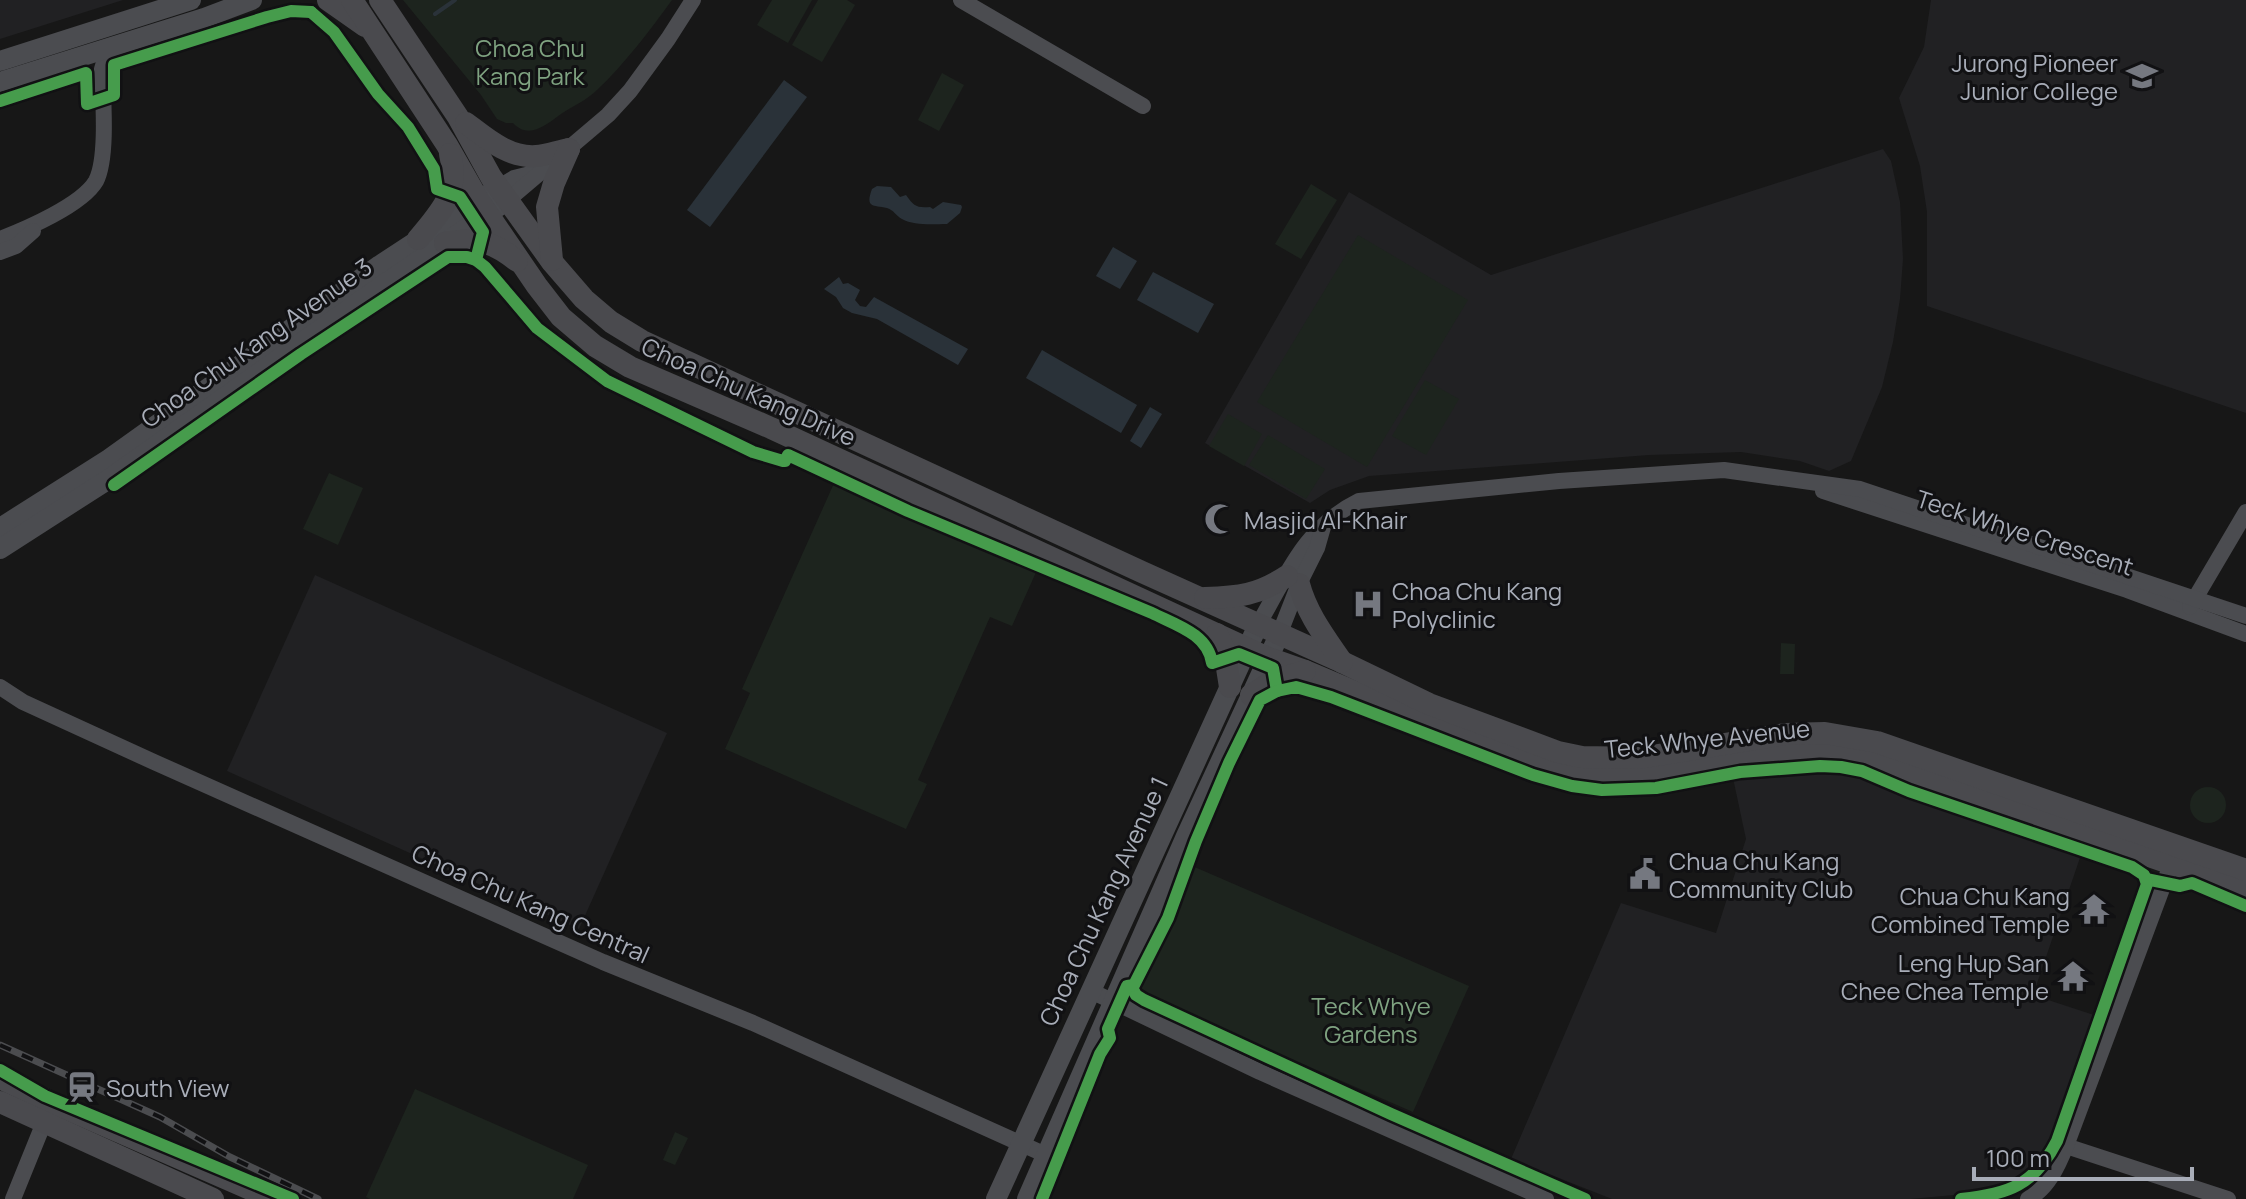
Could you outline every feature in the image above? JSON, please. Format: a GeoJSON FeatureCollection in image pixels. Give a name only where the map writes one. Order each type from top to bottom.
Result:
{"type":"FeatureCollection","features":[{"type":"Feature","properties":{"kind":"main road"},"geometry":{"type":"LineString","coordinates":[[328,0],[372,31]]}},
{"type":"Feature","properties":{"kind":"main road","name":"Choa Chu Kang Drive"},"geometry":{"type":"LineString","coordinates":[[352,0],[447,145],[484,208],[561,317],[595,346],[630,367],[771,428],[1268,658]]}},
{"type":"Feature","properties":{"kind":"main road","name":"Choa Chu Kang Drive"},"geometry":{"type":"LineString","coordinates":[[380,0],[458,117],[503,194],[552,262],[584,299],[611,322],[642,341],[1279,635]]}},
{"type":"Feature","properties":{"kind":"main road"},"geometry":{"type":"LineString","coordinates":[[458,117],[494,145],[511,152],[534,156],[569,149]]}},
{"type":"Feature","properties":{"kind":"main road"},"geometry":{"type":"LineString","coordinates":[[418,239],[443,209],[449,193],[454,171],[447,145]]}},
{"type":"Feature","properties":{"kind":"main road"},"geometry":{"type":"LineString","coordinates":[[552,262],[547,207],[569,149]]}},
{"type":"Feature","properties":{"kind":"main road"},"geometry":{"type":"LineString","coordinates":[[445,243],[467,239],[481,241],[501,249],[527,269]]}},
{"type":"Feature","properties":{"kind":"main road"},"geometry":{"type":"LineString","coordinates":[[1200,599],[1242,597],[1293,580],[1316,625],[1342,662]]}},
{"type":"Feature","properties":{"kind":"main road"},"geometry":{"type":"LineString","coordinates":[[1217,634],[1240,691],[1305,671]]}},
{"type":"Feature","properties":{"kind":"main road","name":"Teck Whye Avenue"},"geometry":{"type":"LineString","coordinates":[[1279,635],[1440,709],[1570,755],[1640,758],[1785,734],[1825,733],[1877,742],[2174,855],[2246,889]]}},
{"type":"Feature","properties":{"kind":"main road","name":"Teck Whye Avenue"},"geometry":{"type":"LineString","coordinates":[[1268,658],[1447,731],[1553,768],[1606,778],[1788,751],[1825,751],[1870,759],[2174,855],[2246,870]]}},
{"type":"Feature","properties":{"kind":"main road"},"geometry":{"type":"LineString","coordinates":[[0,1078],[48,1113],[213,1199]]}},
{"type":"Feature","properties":{"kind":"main road"},"geometry":{"type":"LineString","coordinates":[[0,1102],[48,1113],[273,1199]]}},
{"type":"Feature","properties":{"kind":"street"},"geometry":{"type":"LineString","coordinates":[[0,61],[191,0]]}},
{"type":"Feature","properties":{"kind":"street"},"geometry":{"type":"LineString","coordinates":[[0,82],[252,0]]}},
{"type":"Feature","properties":{"kind":"street","name":"Choa Chu Kang Avenue 3"},"geometry":{"type":"LineString","coordinates":[[0,549],[109,479],[445,243],[503,194],[514,178],[538,172],[569,149],[630,91],[693,0]]}},
{"type":"Feature","properties":{"kind":"street"},"geometry":{"type":"LineString","coordinates":[[961,0],[1143,106]]}},
{"type":"Feature","properties":{"kind":"street"},"geometry":{"type":"LineString","coordinates":[[0,252],[16,246],[43,221],[95,183],[102,160],[102,69],[113,46]]}},
{"type":"Feature","properties":{"kind":"street","name":"Choa Chu Kang Avenue 3"},"geometry":{"type":"LineString","coordinates":[[0,528],[109,459],[418,239],[484,208]]}},
{"type":"Feature","properties":{"kind":"street"},"geometry":{"type":"LineString","coordinates":[[0,239],[43,221]]}},
{"type":"Feature","properties":{"kind":"street","name":"Teck Whye Crescent"},"geometry":{"type":"LineString","coordinates":[[1258,625],[1317,548],[1323,525],[1359,501],[1724,470],[1787,478],[2192,605],[2246,616]]}},
{"type":"Feature","properties":{"kind":"street"},"geometry":{"type":"LineString","coordinates":[[2192,605],[2246,512]]}},
{"type":"Feature","properties":{"kind":"street","name":"Teck Whye Crescent"},"geometry":{"type":"LineString","coordinates":[[1279,635],[1293,580]]}},
{"type":"Feature","properties":{"kind":"street","name":"Teck Whye Crescent"},"geometry":{"type":"LineString","coordinates":[[2192,605],[2246,634]]}},
{"type":"Feature","properties":{"kind":"street","name":"Choa Chu Kang Avenue 1"},"geometry":{"type":"LineString","coordinates":[[1027,1199],[1186,836],[1240,691],[1247,648],[1258,625]]}},
{"type":"Feature","properties":{"kind":"street","name":"Choa Chu Kang Avenue 1"},"geometry":{"type":"LineString","coordinates":[[996,1199],[1091,991],[1240,691],[1268,658],[1279,635]]}},
{"type":"Feature","properties":{"kind":"street","name":"Choa Chu Kang Central"},"geometry":{"type":"LineString","coordinates":[[0,687],[23,702],[154,762],[1046,1155]]}},
{"type":"Feature","properties":{"kind":"street"},"geometry":{"type":"LineString","coordinates":[[2028,1199],[2049,1180],[2066,1146],[2174,855]]}},
{"type":"Feature","properties":{"kind":"street"},"geometry":{"type":"LineString","coordinates":[[1091,991],[1260,1072],[1546,1199]]}},
{"type":"Feature","properties":{"kind":"street"},"geometry":{"type":"LineString","coordinates":[[13,1199],[48,1113]]}},
{"type":"Feature","properties":{"kind":"street"},"geometry":{"type":"LineString","coordinates":[[2066,1146],[2228,1199]]}},
{"type":"Feature","properties":{"kind":"shaded area"},"geometry":{"type":"Polygon","coordinates":[[[0,0],[123,0],[0,39],[0,0]]]}},
{"type":"Feature","properties":{"kind":"shaded area"},"geometry":{"type":"Polygon","coordinates":[[[1931,0],[2246,0],[2246,413],[1927,306],[1927,212],[1920,166],[1899,98],[1924,47],[1931,0]]]}},
{"type":"Feature","properties":{"kind":"shaded area"},"geometry":{"type":"Polygon","coordinates":[[[784,80],[807,97],[710,227],[687,210],[784,80]]]}},
{"type":"Feature","properties":{"kind":"shaded area"},"geometry":{"type":"Polygon","coordinates":[[[1883,149],[1891,161],[1900,202],[1903,259],[1893,342],[1882,387],[1851,461],[1829,471],[1800,461],[1741,452],[1649,455],[1369,476],[1330,490],[1310,503],[1205,443],[1349,192],[1491,275],[1883,149]]]}},
{"type":"Feature","properties":{"kind":"shaded area"},"geometry":{"type":"Polygon","coordinates":[[[877,186],[891,187],[900,197],[906,195],[918,207],[933,209],[943,202],[962,207],[960,213],[947,224],[912,223],[889,209],[870,203],[872,189],[877,186]]]}},
{"type":"Feature","properties":{"kind":"shaded area"},"geometry":{"type":"Polygon","coordinates":[[[1113,247],[1137,261],[1120,289],[1096,276],[1113,247]]]}},
{"type":"Feature","properties":{"kind":"shaded area"},"geometry":{"type":"Polygon","coordinates":[[[1153,272],[1214,304],[1198,333],[1137,300],[1153,272]]]}},
{"type":"Feature","properties":{"kind":"shaded area"},"geometry":{"type":"Polygon","coordinates":[[[839,277],[843,284],[848,283],[860,290],[855,300],[860,306],[866,307],[874,297],[968,349],[958,365],[877,319],[843,308],[836,297],[824,289],[839,277]]]}},
{"type":"Feature","properties":{"kind":"shaded area"},"geometry":{"type":"Polygon","coordinates":[[[1042,350],[1137,405],[1121,433],[1026,378],[1042,350]]]}},
{"type":"Feature","properties":{"kind":"shaded area"},"geometry":{"type":"Polygon","coordinates":[[[1150,407],[1162,414],[1141,448],[1130,441],[1150,407]]]}},
{"type":"Feature","properties":{"kind":"shaded area"},"geometry":{"type":"Polygon","coordinates":[[[315,575],[667,733],[579,929],[227,771],[315,575]]]}},
{"type":"Feature","properties":{"kind":"shaded area"},"geometry":{"type":"Polygon","coordinates":[[[1804,768],[1856,774],[2084,846],[2033,995],[2100,1017],[2055,1142],[2036,1169],[2013,1184],[1987,1192],[1910,1199],[1612,1199],[1511,1159],[1621,903],[1716,933],[1746,839],[1733,778],[1804,768]]]}},
{"type":"Feature","properties":{"kind":"green space","name":"Choa Chu Kang Park"},"geometry":{"type":"Polygon","coordinates":[[[403,0],[672,0],[627,59],[597,90],[531,131],[497,119],[403,0]]]}},
{"type":"Feature","properties":{"kind":"green space"},"geometry":{"type":"Polygon","coordinates":[[[772,0],[812,0],[788,43],[757,25],[772,0]]]}},
{"type":"Feature","properties":{"kind":"green space"},"geometry":{"type":"Polygon","coordinates":[[[818,0],[847,0],[855,5],[822,62],[792,45],[818,0]]]}},
{"type":"Feature","properties":{"kind":"green space"},"geometry":{"type":"Polygon","coordinates":[[[942,73],[964,85],[939,131],[918,120],[942,73]]]}},
{"type":"Feature","properties":{"kind":"green space"},"geometry":{"type":"Polygon","coordinates":[[[1311,184],[1337,200],[1301,259],[1275,244],[1311,184]]]}},
{"type":"Feature","properties":{"kind":"green space"},"geometry":{"type":"Polygon","coordinates":[[[1358,235],[1468,300],[1367,467],[1257,402],[1358,235]]]}},
{"type":"Feature","properties":{"kind":"green space"},"geometry":{"type":"Polygon","coordinates":[[[1425,380],[1459,399],[1426,455],[1392,436],[1425,380]]]}},
{"type":"Feature","properties":{"kind":"green space"},"geometry":{"type":"Polygon","coordinates":[[[1228,414],[1262,434],[1244,466],[1209,446],[1228,414]]]}},
{"type":"Feature","properties":{"kind":"green space"},"geometry":{"type":"Polygon","coordinates":[[[1268,435],[1325,469],[1306,499],[1249,465],[1268,435]]]}},
{"type":"Feature","properties":{"kind":"green space"},"geometry":{"type":"Polygon","coordinates":[[[329,473],[363,488],[338,545],[303,529],[329,473]]]}},
{"type":"Feature","properties":{"kind":"green space"},"geometry":{"type":"Polygon","coordinates":[[[835,481],[1037,570],[1012,626],[990,617],[918,780],[927,784],[906,829],[725,749],[750,693],[742,689],[835,481]]]}},
{"type":"Feature","properties":{"kind":"green space"},"geometry":{"type":"Polygon","coordinates":[[[1781,643],[1795,644],[1794,674],[1780,674],[1781,643]]]}},
{"type":"Feature","properties":{"kind":"green space"},"geometry":{"type":"Polygon","coordinates":[[[2208,787],[2221,792],[2226,805],[2221,818],[2208,823],[2195,818],[2190,805],[2195,792],[2208,787]]]}},
{"type":"Feature","properties":{"kind":"green space","name":"Teck Whye Gardens"},"geometry":{"type":"Polygon","coordinates":[[[1190,865],[1469,986],[1413,1112],[1135,991],[1190,865]]]}},
{"type":"Feature","properties":{"kind":"green space"},"geometry":{"type":"Polygon","coordinates":[[[415,1089],[588,1165],[573,1199],[366,1197],[415,1089]]]}},
{"type":"Feature","properties":{"kind":"green space"},"geometry":{"type":"Polygon","coordinates":[[[675,1132],[688,1138],[675,1165],[663,1160],[675,1132]]]}},
{"type":"Feature","properties":{"kind":"waterway"},"geometry":{"type":"LineString","coordinates":[[435,14],[455,0]]}},
{"type":"Feature","properties":{"kind":"railway"},"geometry":{"type":"LineString","coordinates":[[0,1045],[160,1117],[230,1157],[318,1199]]}},
{"type":"Feature","properties":{"kind":"cycle path"},"geometry":{"type":"LineString","coordinates":[[0,101],[86,73],[87,104],[114,95],[114,65],[267,17],[291,11],[311,12]]}},
{"type":"Feature","properties":{"kind":"cycle path"},"geometry":{"type":"LineString","coordinates":[[311,12],[334,32],[378,94],[408,127],[434,169],[437,189],[460,197],[483,232],[476,260]]}},
{"type":"Feature","properties":{"kind":"cycle path"},"geometry":{"type":"LineString","coordinates":[[114,485],[301,354],[448,257],[467,257],[485,267],[537,328],[607,381],[753,452],[783,461],[788,455],[908,511],[1152,613],[1198,638],[1212,663],[1239,654],[1273,668],[1277,691]]}},
{"type":"Feature","properties":{"kind":"cycle path"},"geometry":{"type":"LineString","coordinates":[[1042,1199],[1100,1054],[1110,1038],[1108,1029],[1127,986],[1134,985],[1168,918],[1196,841],[1260,700],[1277,691],[1296,687],[1331,697],[1533,775],[1572,786],[1602,790],[1656,788],[1740,772],[1820,766],[1862,771],[1909,791],[2132,867],[2144,875],[2147,884],[2057,1141],[2039,1168],[2018,1185],[1993,1194],[1961,1199]]}},
{"type":"Feature","properties":{"kind":"cycle path"},"geometry":{"type":"LineString","coordinates":[[2146,879],[2180,886],[2192,883],[2246,906]]}},
{"type":"Feature","properties":{"kind":"cycle path"},"geometry":{"type":"LineString","coordinates":[[1131,986],[1136,995],[1144,1000],[1585,1199]]}},
{"type":"Feature","properties":{"kind":"cycle path"},"geometry":{"type":"LineString","coordinates":[[0,1070],[45,1096],[293,1199]]}},
{"type":"Feature","properties":{"kind":"place","name":"Jurong Pioneer Junior College"},"geometry":{"type":"Point","coordinates":[2142,76]}},
{"type":"Feature","properties":{"kind":"place","name":"Masjid Al-Khair"},"geometry":{"type":"Point","coordinates":[1220,519]}},
{"type":"Feature","properties":{"kind":"place","name":"Choa Chu Kang Polyclinic"},"geometry":{"type":"Point","coordinates":[1368,604]}},
{"type":"Feature","properties":{"kind":"place","name":"Chua Chu Kang Community Club"},"geometry":{"type":"Point","coordinates":[1645,874]}},
{"type":"Feature","properties":{"kind":"place","name":"Chua Chu Kang Combined Temple"},"geometry":{"type":"Point","coordinates":[2094,909]}},
{"type":"Feature","properties":{"kind":"place","name":"Leng Hup San Chee Chea Temple"},"geometry":{"type":"Point","coordinates":[2073,976]}},
{"type":"Feature","properties":{"kind":"place","name":"South View"},"geometry":{"type":"Point","coordinates":[82,1087]}}]}
